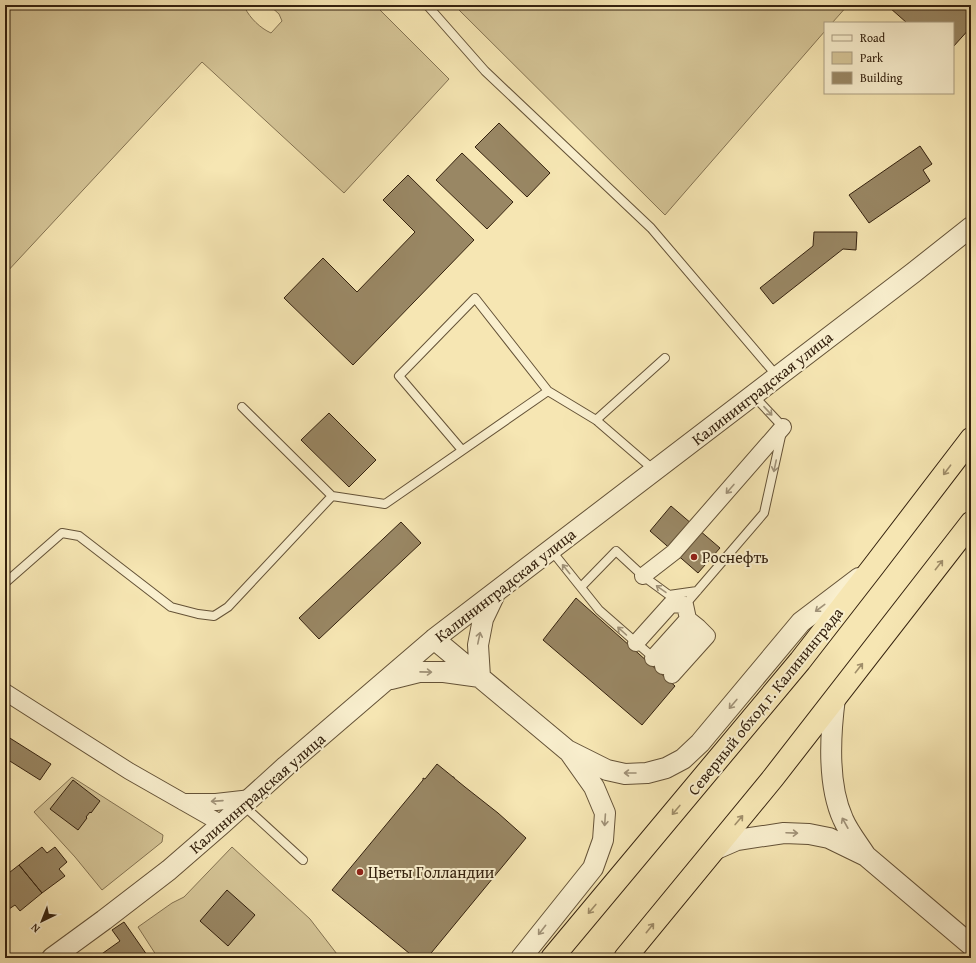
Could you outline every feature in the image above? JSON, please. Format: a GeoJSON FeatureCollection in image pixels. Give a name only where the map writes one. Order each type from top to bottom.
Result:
{"type":"FeatureCollection","features":[{"type":"Feature","properties":{"kind":"highway","name":"Северный обход г. Калининграда"},"geometry":{"type":"LineString","coordinates":[[552,958],[794,668],[971,439]]}},
{"type":"Feature","properties":{"kind":"highway"},"geometry":{"type":"LineString","coordinates":[[625,958],[773,778],[971,523]]}},
{"type":"Feature","properties":{"kind":"street","name":"Калининградская улица"},"geometry":{"type":"LineString","coordinates":[[52,958],[168,870],[434,639],[655,471],[971,227]]}},
{"type":"Feature","properties":{"kind":"street"},"geometry":{"type":"LineString","coordinates":[[643,576],[674,552],[783,427]]}},
{"type":"Feature","properties":{"kind":"street"},"geometry":{"type":"LineString","coordinates":[[434,639],[567,750],[607,770],[625,774],[647,773],[666,768],[683,759],[700,743],[801,622],[873,567]]}},
{"type":"Feature","properties":{"kind":"street"},"geometry":{"type":"LineString","coordinates":[[480,677],[478,645],[483,619],[496,592]]}},
{"type":"Feature","properties":{"kind":"street"},"geometry":{"type":"LineString","coordinates":[[671,604],[690,617],[707,636],[654,659],[671,604]]}},
{"type":"Feature","properties":{"kind":"street"},"geometry":{"type":"LineString","coordinates":[[654,659],[690,617]]}},
{"type":"Feature","properties":{"kind":"street"},"geometry":{"type":"LineString","coordinates":[[388,680],[418,672],[444,672],[480,677]]}},
{"type":"Feature","properties":{"kind":"street"},"geometry":{"type":"LineString","coordinates":[[5,692],[129,771],[222,824]]}},
{"type":"Feature","properties":{"kind":"street"},"geometry":{"type":"LineString","coordinates":[[835,698],[832,720],[832,769],[834,793],[843,820],[866,856]]}},
{"type":"Feature","properties":{"kind":"street"},"geometry":{"type":"LineString","coordinates":[[521,958],[593,868],[603,840],[605,813],[594,787],[567,750]]}},
{"type":"Feature","properties":{"kind":"street"},"geometry":{"type":"LineString","coordinates":[[182,802],[247,801]]}},
{"type":"Feature","properties":{"kind":"street"},"geometry":{"type":"LineString","coordinates":[[714,850],[737,840],[784,833],[809,834],[829,838],[866,856],[971,945]]}},
{"type":"Feature","properties":{"kind":"lane"},"geometry":{"type":"LineString","coordinates":[[427,5],[485,71],[651,228],[778,376]]}},
{"type":"Feature","properties":{"kind":"lane"},"geometry":{"type":"LineString","coordinates":[[462,450],[399,376],[475,298],[548,391],[596,420],[655,471]]}},
{"type":"Feature","properties":{"kind":"lane"},"geometry":{"type":"LineString","coordinates":[[596,420],[665,358]]}},
{"type":"Feature","properties":{"kind":"lane"},"geometry":{"type":"LineString","coordinates":[[242,407],[332,496],[385,504],[548,391]]}},
{"type":"Feature","properties":{"kind":"lane"},"geometry":{"type":"LineString","coordinates":[[690,617],[697,591],[764,513],[783,427],[753,395]]}},
{"type":"Feature","properties":{"kind":"lane"},"geometry":{"type":"LineString","coordinates":[[5,583],[62,533],[79,536],[171,607],[198,614],[214,616],[228,607],[332,496]]}},
{"type":"Feature","properties":{"kind":"lane"},"geometry":{"type":"LineString","coordinates":[[551,550],[599,610],[654,659]]}},
{"type":"Feature","properties":{"kind":"lane"},"geometry":{"type":"LineString","coordinates":[[581,587],[616,552],[643,576],[669,595],[697,591]]}},
{"type":"Feature","properties":{"kind":"lane"},"geometry":{"type":"LineString","coordinates":[[247,801],[303,860]]}},
{"type":"Feature","properties":{"kind":"green space"},"geometry":{"type":"Polygon","coordinates":[[[5,5],[247,5],[245,8],[247,12],[259,26],[271,33],[282,21],[279,14],[269,5],[375,5],[449,79],[344,193],[202,62],[5,274],[5,5]]]}},
{"type":"Feature","properties":{"kind":"green space"},"geometry":{"type":"Polygon","coordinates":[[[454,5],[848,5],[833,22],[824,22],[824,32],[665,215],[454,5]]]}},
{"type":"Feature","properties":{"kind":"green space"},"geometry":{"type":"Polygon","coordinates":[[[72,777],[163,835],[162,842],[102,890],[75,857],[34,812],[72,777]]]}},
{"type":"Feature","properties":{"kind":"green space"},"geometry":{"type":"Polygon","coordinates":[[[232,847],[310,919],[340,958],[158,958],[138,927],[172,903],[184,897],[232,847]]]}},
{"type":"Feature","properties":{"kind":"building"},"geometry":{"type":"Polygon","coordinates":[[[893,5],[971,5],[971,27],[954,46],[954,22],[906,22],[890,8],[893,5]]]}},
{"type":"Feature","properties":{"kind":"building"},"geometry":{"type":"Polygon","coordinates":[[[499,123],[550,173],[527,197],[475,147],[499,123]]]}},
{"type":"Feature","properties":{"kind":"building"},"geometry":{"type":"Polygon","coordinates":[[[920,146],[932,164],[923,170],[930,181],[869,223],[849,195],[920,146]]]}},
{"type":"Feature","properties":{"kind":"building"},"geometry":{"type":"Polygon","coordinates":[[[462,153],[513,202],[487,229],[436,180],[462,153]]]}},
{"type":"Feature","properties":{"kind":"building"},"geometry":{"type":"Polygon","coordinates":[[[408,175],[474,240],[353,365],[284,298],[323,258],[357,292],[415,232],[383,200],[408,175]]]}},
{"type":"Feature","properties":{"kind":"building"},"geometry":{"type":"Polygon","coordinates":[[[814,232],[857,232],[856,250],[843,249],[773,304],[760,288],[813,246],[814,232]]]}},
{"type":"Feature","properties":{"kind":"building"},"geometry":{"type":"Polygon","coordinates":[[[329,413],[376,460],[349,487],[301,440],[329,413]]]}},
{"type":"Feature","properties":{"kind":"building"},"geometry":{"type":"Polygon","coordinates":[[[671,506],[720,548],[698,573],[650,531],[671,506]]]}},
{"type":"Feature","properties":{"kind":"building"},"geometry":{"type":"Polygon","coordinates":[[[401,522],[421,543],[319,639],[299,618],[401,522]]]}},
{"type":"Feature","properties":{"kind":"building"},"geometry":{"type":"Polygon","coordinates":[[[576,598],[675,686],[642,725],[543,640],[576,598]]]}},
{"type":"Feature","properties":{"kind":"building"},"geometry":{"type":"Polygon","coordinates":[[[5,735],[51,764],[40,780],[5,758],[5,735]]]}},
{"type":"Feature","properties":{"kind":"building"},"geometry":{"type":"Polygon","coordinates":[[[437,764],[498,813],[526,838],[427,958],[415,958],[332,890],[423,780],[423,778],[425,779],[437,764]]]}},
{"type":"Feature","properties":{"kind":"building"},"geometry":{"type":"Polygon","coordinates":[[[73,780],[100,801],[86,817],[87,818],[78,830],[50,809],[73,780]]]}},
{"type":"Feature","properties":{"kind":"building"},"geometry":{"type":"Polygon","coordinates":[[[42,847],[47,853],[55,847],[67,862],[59,869],[65,876],[42,893],[19,865],[42,847]]]}},
{"type":"Feature","properties":{"kind":"building"},"geometry":{"type":"Polygon","coordinates":[[[19,865],[42,893],[20,911],[15,905],[6,911],[5,876],[19,865]]]}},
{"type":"Feature","properties":{"kind":"building"},"geometry":{"type":"Polygon","coordinates":[[[227,890],[255,915],[228,946],[200,921],[227,890]]]}},
{"type":"Feature","properties":{"kind":"building"},"geometry":{"type":"Polygon","coordinates":[[[124,922],[147,955],[142,958],[96,958],[120,941],[112,930],[124,922]]]}},
{"type":"Feature","properties":{"kind":"place","name":"Роснефть"},"geometry":{"type":"Point","coordinates":[694,557]}},
{"type":"Feature","properties":{"kind":"place","name":"Цветы Голландии"},"geometry":{"type":"Point","coordinates":[360,872]}}]}
